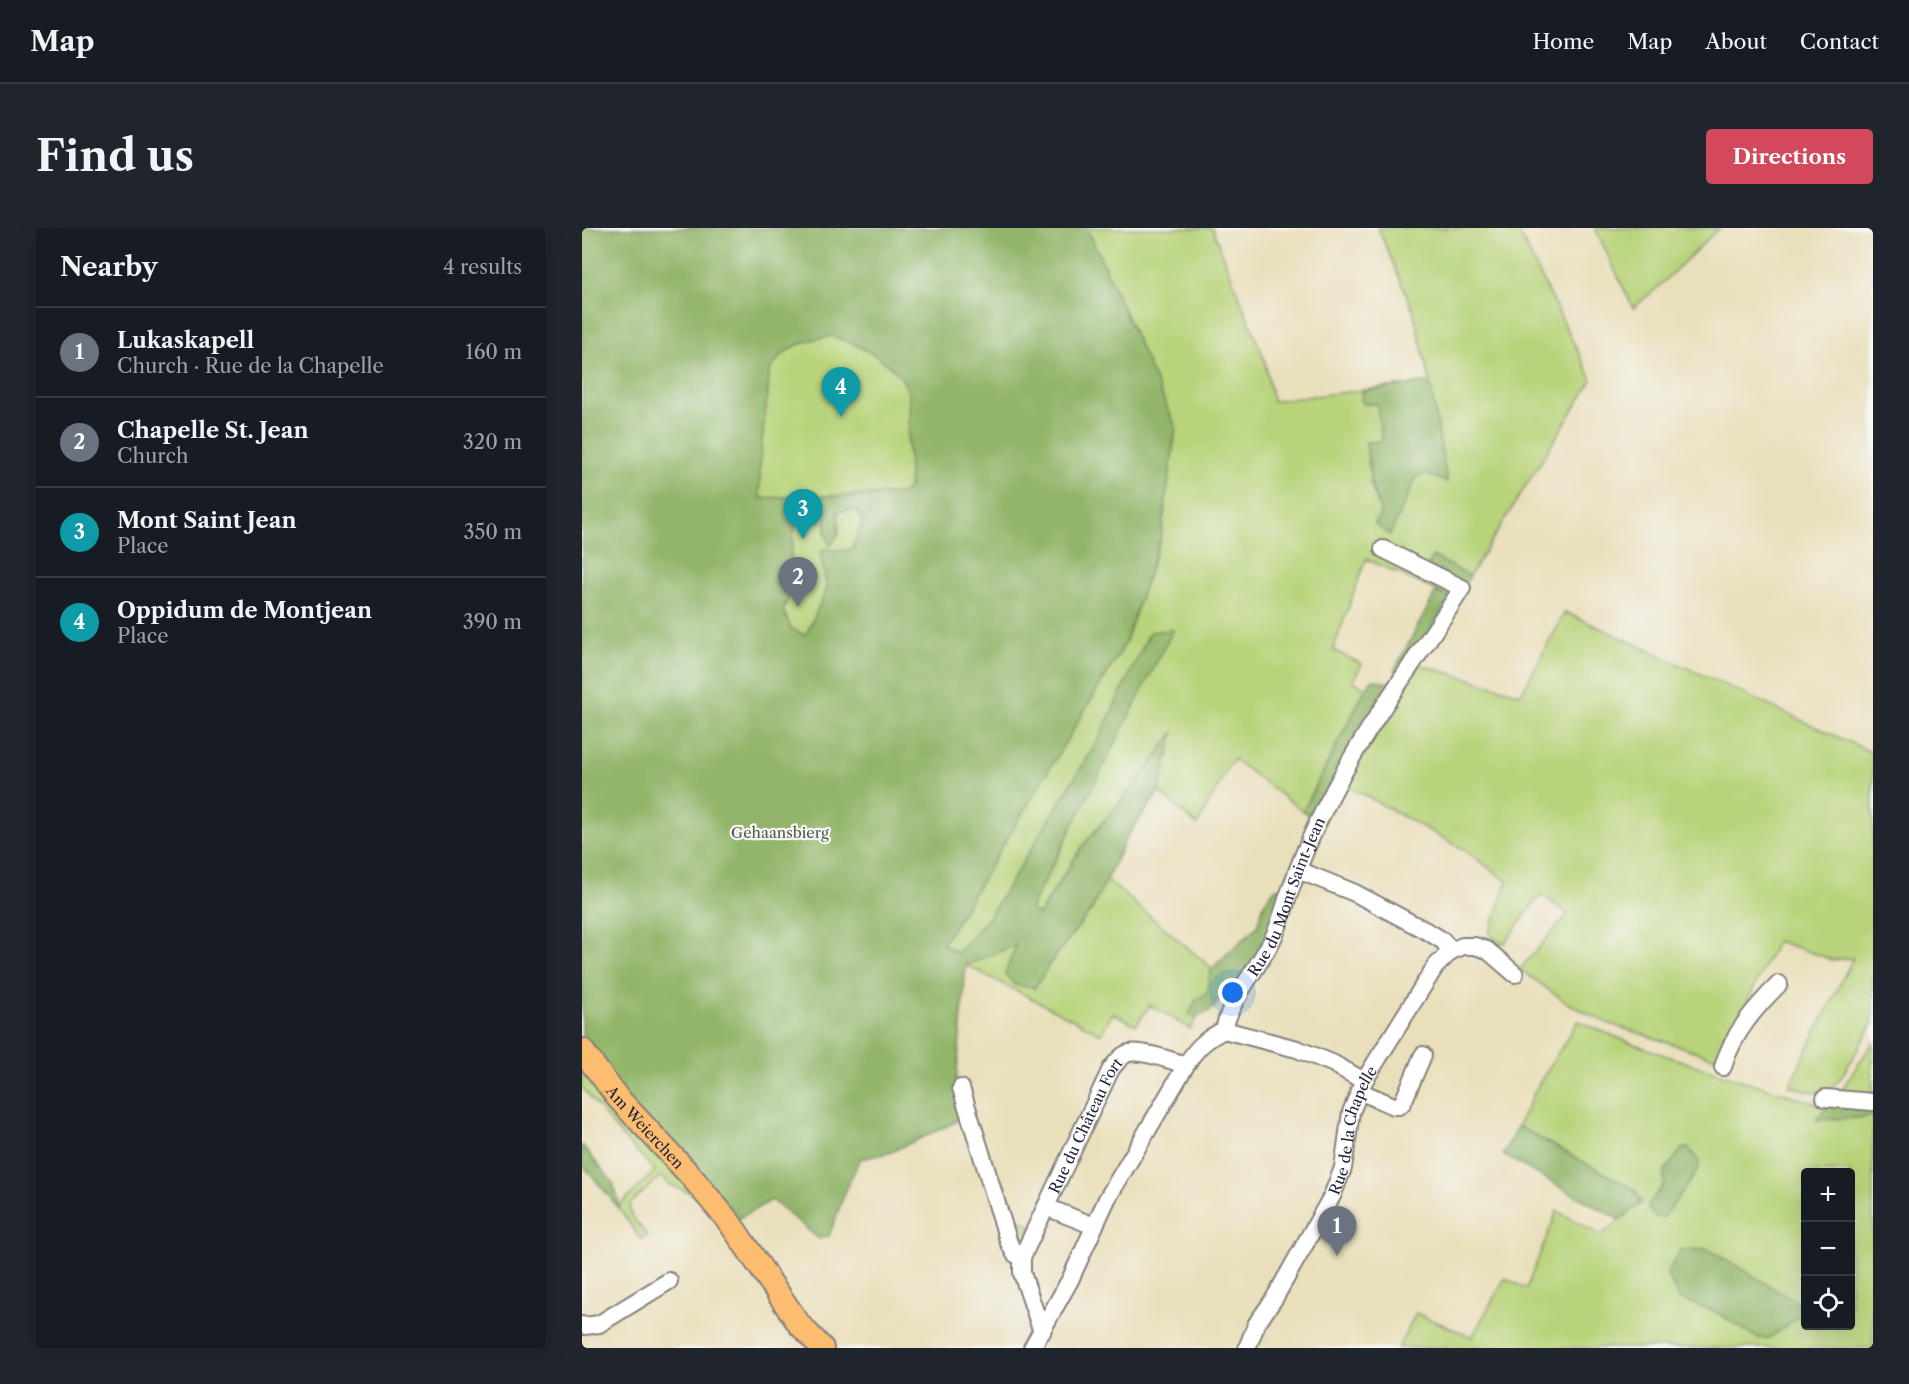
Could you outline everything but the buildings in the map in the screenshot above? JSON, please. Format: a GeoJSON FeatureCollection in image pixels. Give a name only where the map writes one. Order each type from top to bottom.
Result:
{"type":"FeatureCollection","features":[{"type":"Feature","properties":{"kind":"main road","name":"Am Weierchen"},"geometry":{"type":"LineString","coordinates":[[582,1050],[618,1098],[714,1203],[799,1324],[822,1348]]}},
{"type":"Feature","properties":{"kind":"street","name":"Rue du Mont Saint-Jean"},"geometry":{"type":"LineString","coordinates":[[1224,1030],[1227,1014],[1275,934],[1298,870],[1339,781],[1364,735],[1462,588],[1383,549]]}},
{"type":"Feature","properties":{"kind":"street"},"geometry":{"type":"LineString","coordinates":[[1298,870],[1355,893],[1432,934],[1443,941],[1451,951],[1463,946],[1475,946],[1487,950],[1515,975]]}},
{"type":"Feature","properties":{"kind":"street","name":"Rue de la Chapelle"},"geometry":{"type":"LineString","coordinates":[[1247,1348],[1257,1323],[1274,1299],[1332,1196],[1343,1168],[1351,1112],[1362,1086],[1435,967],[1451,951]]}},
{"type":"Feature","properties":{"kind":"street"},"geometry":{"type":"LineString","coordinates":[[1724,1067],[1728,1051],[1744,1023],[1754,1009],[1779,984]]}},
{"type":"Feature","properties":{"kind":"street"},"geometry":{"type":"LineString","coordinates":[[1032,1348],[1070,1280],[1107,1199],[1194,1052],[1207,1038],[1224,1030],[1297,1049],[1332,1064],[1394,1106],[1399,1106],[1403,1102],[1423,1054]]}},
{"type":"Feature","properties":{"kind":"street","name":"Rue du Château Fort"},"geometry":{"type":"LineString","coordinates":[[1022,1257],[1111,1069],[1129,1053],[1143,1053],[1186,1065]]}},
{"type":"Feature","properties":{"kind":"street"},"geometry":{"type":"LineString","coordinates":[[961,1089],[1010,1243],[1015,1254],[1022,1257],[1022,1273],[1042,1332]]}},
{"type":"Feature","properties":{"kind":"street"},"geometry":{"type":"LineString","coordinates":[[1825,1098],[1873,1102]]}},
{"type":"Feature","properties":{"kind":"street"},"geometry":{"type":"LineString","coordinates":[[1046,1207],[1094,1226]]}},
{"type":"Feature","properties":{"kind":"street"},"geometry":{"type":"LineString","coordinates":[[582,1325],[599,1324],[669,1281]]}},
{"type":"Feature","properties":{"kind":"green space","name":"Gehaansbierg"},"geometry":{"type":"Polygon","coordinates":[[[582,228],[1087,228],[1176,427],[1161,536],[1125,644],[943,944],[957,953],[989,917],[1097,742],[1150,632],[1173,630],[1030,909],[1039,915],[1081,848],[1140,778],[1174,732],[1159,792],[1128,835],[1092,909],[1050,963],[1035,988],[1015,985],[1005,974],[1016,945],[966,965],[956,1085],[966,1117],[889,1153],[860,1159],[829,1236],[819,1239],[772,1200],[730,1223],[582,1050],[582,228]],[[832,336],[796,346],[782,355],[770,370],[760,458],[760,498],[901,494],[908,489],[910,408],[906,386],[899,375],[879,358],[867,350],[832,336]],[[858,510],[838,511],[838,534],[830,545],[826,533],[826,511],[797,512],[790,562],[795,586],[783,609],[791,629],[806,635],[827,588],[820,553],[824,549],[841,551],[852,549],[862,522],[858,510]]]}},
{"type":"Feature","properties":{"kind":"green space"},"geometry":{"type":"Polygon","coordinates":[[[1087,228],[1212,228],[1264,358],[1273,401],[1430,382],[1413,310],[1378,228],[1517,228],[1592,380],[1455,599],[1366,559],[1333,650],[1362,664],[1353,681],[1366,688],[1303,811],[1233,759],[1197,825],[1159,792],[1173,734],[1140,778],[1081,848],[1038,915],[1029,909],[1062,849],[1150,632],[1097,742],[989,917],[957,953],[943,944],[1125,644],[1161,536],[1176,427],[1087,228]]]}},
{"type":"Feature","properties":{"kind":"green space"},"geometry":{"type":"Polygon","coordinates":[[[1595,228],[1719,228],[1655,290],[1633,308],[1595,228]]]}},
{"type":"Feature","properties":{"kind":"green space"},"geometry":{"type":"Polygon","coordinates":[[[832,336],[867,350],[879,358],[899,375],[906,386],[910,408],[908,490],[901,494],[760,498],[760,458],[770,370],[782,354],[796,345],[832,336]]]}},
{"type":"Feature","properties":{"kind":"green space"},"geometry":{"type":"Polygon","coordinates":[[[1430,382],[1447,482],[1426,474],[1417,476],[1390,535],[1375,524],[1381,512],[1371,485],[1366,442],[1382,441],[1377,404],[1363,404],[1361,399],[1363,391],[1430,382]]]}},
{"type":"Feature","properties":{"kind":"green space"},"geometry":{"type":"Polygon","coordinates":[[[858,510],[862,522],[852,549],[841,551],[824,549],[820,553],[827,588],[806,636],[791,629],[783,609],[795,586],[790,562],[797,512],[826,511],[826,533],[830,545],[839,533],[838,511],[858,510]]]}},
{"type":"Feature","properties":{"kind":"green space"},"geometry":{"type":"Polygon","coordinates":[[[1433,556],[1470,576],[1464,585],[1427,566],[1433,556]]]}},
{"type":"Feature","properties":{"kind":"green space"},"geometry":{"type":"Polygon","coordinates":[[[1436,592],[1450,598],[1403,672],[1394,671],[1436,592]]]}},
{"type":"Feature","properties":{"kind":"green space"},"geometry":{"type":"Polygon","coordinates":[[[1565,612],[1873,753],[1873,1024],[1840,1079],[1827,1092],[1817,1093],[1789,1086],[1853,958],[1833,960],[1777,941],[1719,1059],[1607,1023],[1569,1004],[1520,969],[1568,914],[1541,894],[1504,944],[1489,935],[1507,881],[1463,849],[1344,784],[1418,664],[1521,694],[1565,612]]]}},
{"type":"Feature","properties":{"kind":"green space"},"geometry":{"type":"Polygon","coordinates":[[[1373,679],[1397,685],[1319,823],[1303,811],[1366,688],[1373,679]]]}},
{"type":"Feature","properties":{"kind":"green space"},"geometry":{"type":"Polygon","coordinates":[[[1106,879],[1221,976],[1190,1029],[1150,1005],[1136,1025],[1113,1013],[1101,1034],[966,965],[1016,944],[1035,988],[1050,963],[1092,909],[1106,879]]]}},
{"type":"Feature","properties":{"kind":"green space"},"geometry":{"type":"Polygon","coordinates":[[[1276,888],[1291,889],[1235,999],[1220,1000],[1210,1011],[1195,1018],[1189,1014],[1196,1000],[1207,993],[1211,969],[1257,926],[1265,901],[1276,888]]]}},
{"type":"Feature","properties":{"kind":"green space"},"geometry":{"type":"Polygon","coordinates":[[[1578,1021],[1670,1057],[1827,1107],[1840,1092],[1873,1042],[1873,1348],[1398,1348],[1416,1313],[1472,1337],[1505,1278],[1526,1289],[1557,1211],[1601,1235],[1641,1203],[1634,1190],[1518,1126],[1538,1085],[1578,1021]]]}},
{"type":"Feature","properties":{"kind":"green space"},"geometry":{"type":"Polygon","coordinates":[[[582,1050],[714,1203],[671,1185],[661,1176],[630,1204],[631,1215],[647,1235],[641,1240],[618,1207],[655,1171],[620,1134],[582,1088],[582,1050]]]}},
{"type":"Feature","properties":{"kind":"green space"},"geometry":{"type":"Polygon","coordinates":[[[1840,1092],[1873,1096],[1873,1117],[1816,1120],[1840,1092]]]}},
{"type":"Feature","properties":{"kind":"green space"},"geometry":{"type":"Polygon","coordinates":[[[1518,1126],[1635,1190],[1641,1202],[1620,1220],[1503,1155],[1518,1126]]]}},
{"type":"Feature","properties":{"kind":"green space"},"geometry":{"type":"Polygon","coordinates":[[[582,1145],[613,1183],[620,1206],[618,1207],[582,1164],[582,1145]]]}},
{"type":"Feature","properties":{"kind":"green space"},"geometry":{"type":"Polygon","coordinates":[[[1688,1148],[1700,1162],[1696,1173],[1664,1217],[1656,1217],[1648,1209],[1649,1203],[1664,1185],[1664,1172],[1682,1149],[1688,1148]]]}},
{"type":"Feature","properties":{"kind":"green space"},"geometry":{"type":"Polygon","coordinates":[[[1004,1212],[1032,1226],[1018,1246],[1004,1212]]]}},
{"type":"Feature","properties":{"kind":"green space"},"geometry":{"type":"Polygon","coordinates":[[[1708,1249],[1801,1304],[1801,1315],[1769,1338],[1757,1338],[1716,1312],[1679,1299],[1667,1274],[1680,1250],[1708,1249]]]}},
{"type":"Feature","properties":{"kind":"place","name":"Oppidum de Montjean"},"geometry":{"type":"Point","coordinates":[841,417]}},
{"type":"Feature","properties":{"kind":"place","name":"Mont Saint Jean"},"geometry":{"type":"Point","coordinates":[803,539]}},
{"type":"Feature","properties":{"kind":"place","name":"Chapelle St. Jean"},"geometry":{"type":"Point","coordinates":[798,607]}},
{"type":"Feature","properties":{"kind":"place","name":"Lukaskapell"},"geometry":{"type":"Point","coordinates":[1337,1256]}}]}
